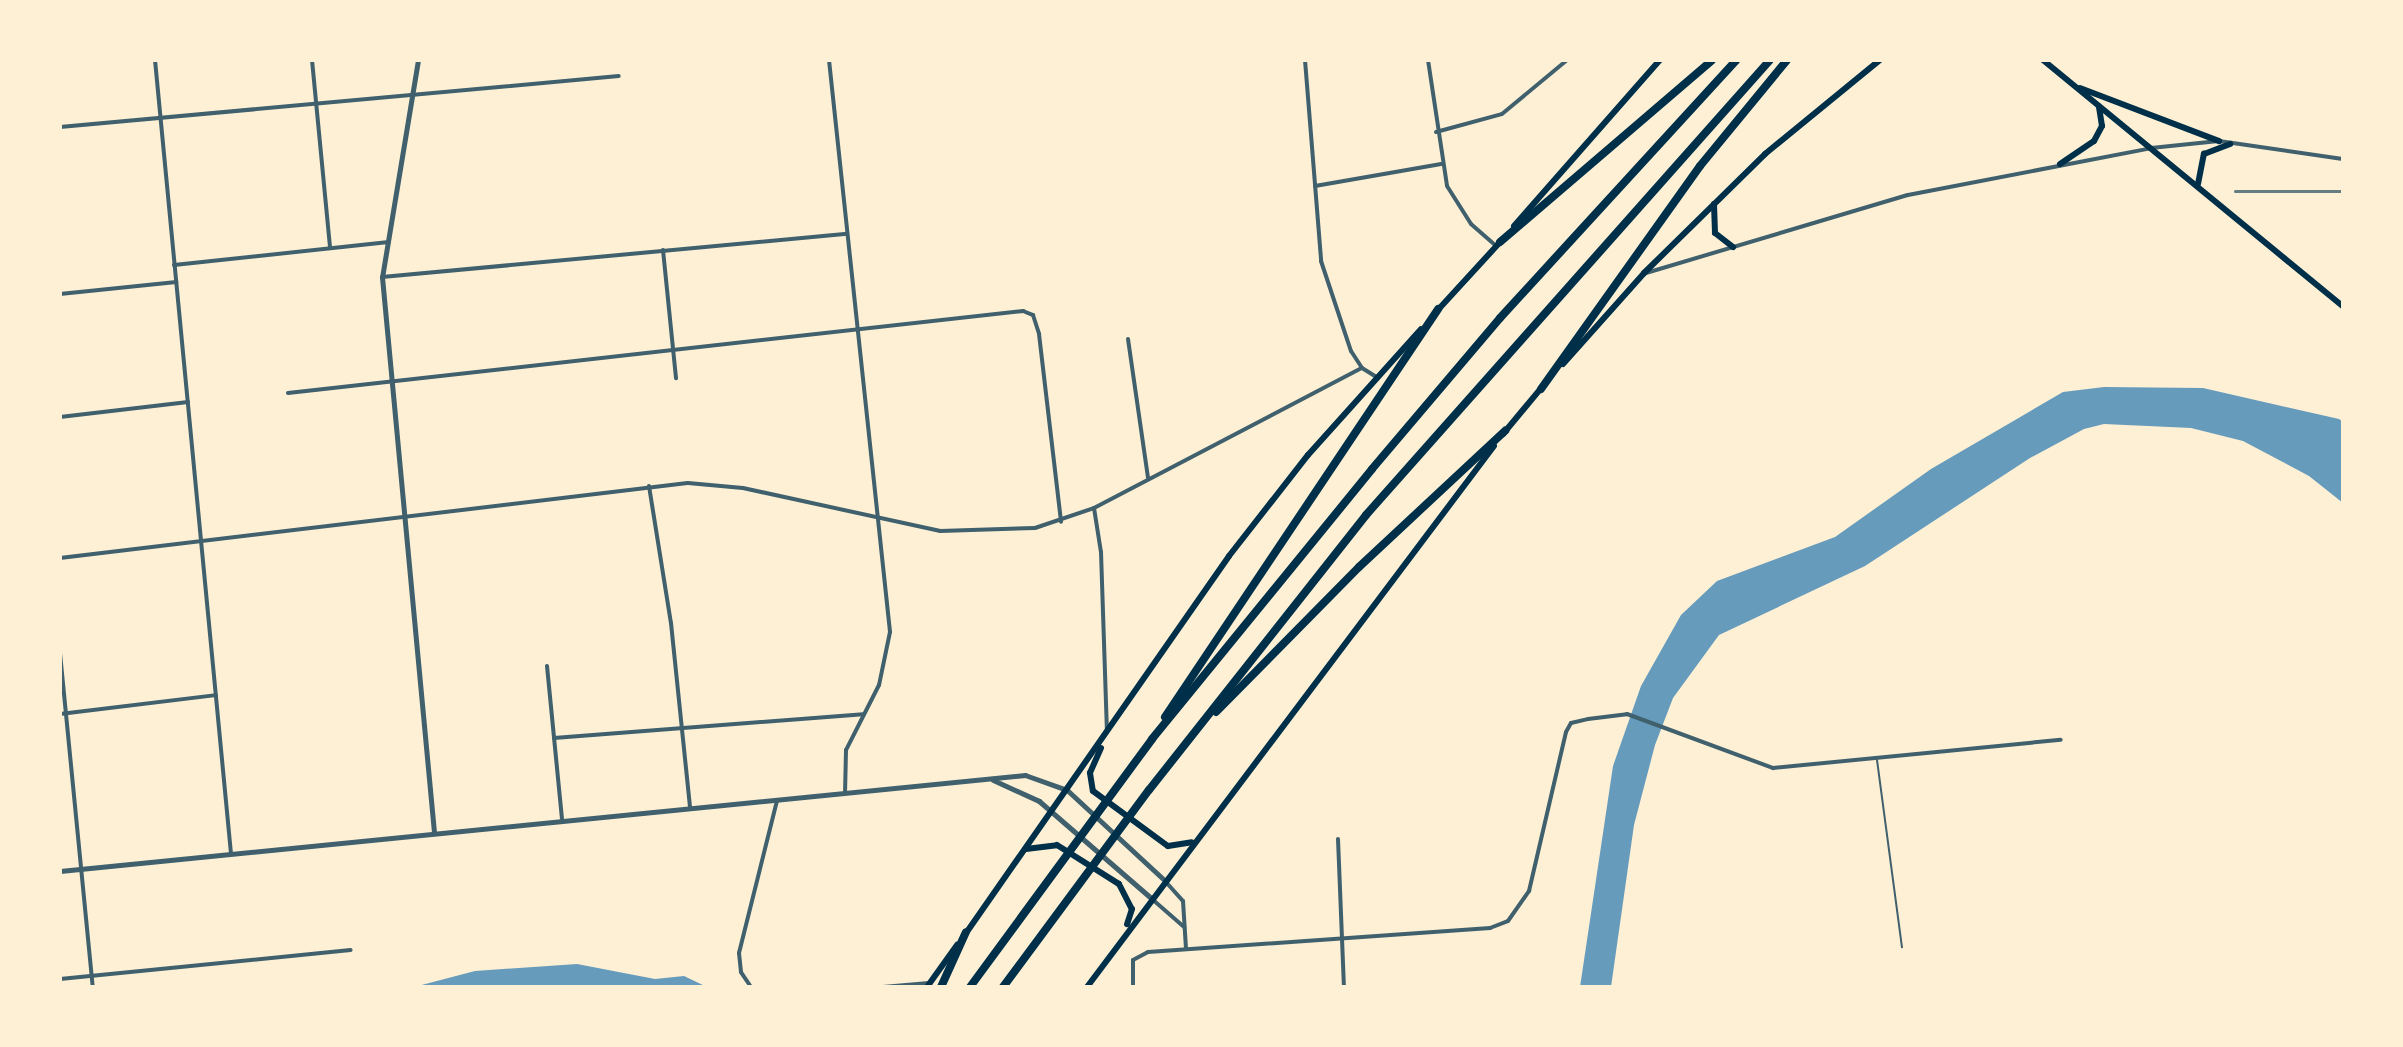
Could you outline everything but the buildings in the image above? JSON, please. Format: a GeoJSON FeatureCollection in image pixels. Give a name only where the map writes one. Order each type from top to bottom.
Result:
{"type":"FeatureCollection","features":[{"type":"Feature","properties":{"kind":"highway"},"geometry":{"type":"LineString","coordinates":[[1498,244],[1712,60]]}},
{"type":"Feature","properties":{"kind":"highway"},"geometry":{"type":"LineString","coordinates":[[970,987],[1152,739],[1490,329],[1736,60]]}},
{"type":"Feature","properties":{"kind":"highway"},"geometry":{"type":"LineString","coordinates":[[1003,987],[1149,790],[1366,515],[1770,60]]}},
{"type":"Feature","properties":{"kind":"highway"},"geometry":{"type":"LineString","coordinates":[[1541,389],[1691,178],[1787,60]]}},
{"type":"Feature","properties":{"kind":"highway"},"geometry":{"type":"LineString","coordinates":[[1152,739],[1189,676],[1270,566],[1438,309]]}},
{"type":"Feature","properties":{"kind":"highway"},"geometry":{"type":"LineString","coordinates":[[1185,744],[1342,584],[1505,431]]}},
{"type":"Feature","properties":{"kind":"highway"},"geometry":{"type":"LineString","coordinates":[[941,987],[966,932]]}},
{"type":"Feature","properties":{"kind":"main road"},"geometry":{"type":"LineString","coordinates":[[928,985],[1277,493],[1660,60]]}},
{"type":"Feature","properties":{"kind":"main road"},"geometry":{"type":"LineString","coordinates":[[1087,987],[1163,879],[1505,431],[1644,273],[1794,129],[1880,60]]}},
{"type":"Feature","properties":{"kind":"main road"},"geometry":{"type":"LineString","coordinates":[[2043,60],[2343,306]]}},
{"type":"Feature","properties":{"kind":"main road"},"geometry":{"type":"LineString","coordinates":[[2073,85],[2219,141]]}},
{"type":"Feature","properties":{"kind":"main road"},"geometry":{"type":"LineString","coordinates":[[2060,164],[2094,141],[2102,126],[2099,106]]}},
{"type":"Feature","properties":{"kind":"main road"},"geometry":{"type":"LineString","coordinates":[[2198,184],[2204,154],[2230,144]]}},
{"type":"Feature","properties":{"kind":"main road"},"geometry":{"type":"LineString","coordinates":[[1714,204],[1715,233],[1733,247]]}},
{"type":"Feature","properties":{"kind":"main road"},"geometry":{"type":"LineString","coordinates":[[1107,733],[1090,773],[1093,791],[1168,846],[1195,841]]}},
{"type":"Feature","properties":{"kind":"main road"},"geometry":{"type":"LineString","coordinates":[[1025,849],[1057,845],[1119,884],[1132,909],[1112,952]]}},
{"type":"Feature","properties":{"kind":"street"},"geometry":{"type":"LineString","coordinates":[[155,60],[231,853]]}},
{"type":"Feature","properties":{"kind":"street"},"geometry":{"type":"LineString","coordinates":[[312,60],[330,248]]}},
{"type":"Feature","properties":{"kind":"street"},"geometry":{"type":"LineString","coordinates":[[418,60],[382,277],[434,832]]}},
{"type":"Feature","properties":{"kind":"street"},"geometry":{"type":"LineString","coordinates":[[829,60],[890,632],[887,660],[846,750],[845,795]]}},
{"type":"Feature","properties":{"kind":"street"},"geometry":{"type":"LineString","coordinates":[[1305,60],[1321,261],[1362,368],[1378,378]]}},
{"type":"Feature","properties":{"kind":"street"},"geometry":{"type":"LineString","coordinates":[[1428,60],[1441,164],[1455,201],[1471,224],[1498,244]]}},
{"type":"Feature","properties":{"kind":"street"},"geometry":{"type":"LineString","coordinates":[[1436,132],[1502,114],[1567,60]]}},
{"type":"Feature","properties":{"kind":"street"},"geometry":{"type":"LineString","coordinates":[[60,127],[619,76]]}},
{"type":"Feature","properties":{"kind":"street"},"geometry":{"type":"LineString","coordinates":[[1644,273],[1908,195],[2151,148],[2219,141],[2343,159]]}},
{"type":"Feature","properties":{"kind":"street"},"geometry":{"type":"LineString","coordinates":[[1315,186],[1441,164]]}},
{"type":"Feature","properties":{"kind":"street"},"geometry":{"type":"LineString","coordinates":[[382,277],[847,234]]}},
{"type":"Feature","properties":{"kind":"street"},"geometry":{"type":"LineString","coordinates":[[174,265],[389,242]]}},
{"type":"Feature","properties":{"kind":"street"},"geometry":{"type":"LineString","coordinates":[[663,250],[676,378]]}},
{"type":"Feature","properties":{"kind":"street"},"geometry":{"type":"LineString","coordinates":[[60,294],[176,282]]}},
{"type":"Feature","properties":{"kind":"street"},"geometry":{"type":"LineString","coordinates":[[288,393],[672,350],[858,333],[1023,311],[1033,315],[1039,334],[1061,522]]}},
{"type":"Feature","properties":{"kind":"street"},"geometry":{"type":"LineString","coordinates":[[1128,339],[1148,478]]}},
{"type":"Feature","properties":{"kind":"street"},"geometry":{"type":"LineString","coordinates":[[60,558],[201,544],[649,486],[716,484],[879,519],[977,533],[1061,522],[1094,508],[1362,368]]}},
{"type":"Feature","properties":{"kind":"street"},"geometry":{"type":"LineString","coordinates":[[60,417],[188,402]]}},
{"type":"Feature","properties":{"kind":"street"},"geometry":{"type":"LineString","coordinates":[[649,486],[682,725],[690,808]]}},
{"type":"Feature","properties":{"kind":"street"},"geometry":{"type":"LineString","coordinates":[[1094,508],[1101,552],[1107,733]]}},
{"type":"Feature","properties":{"kind":"street"},"geometry":{"type":"LineString","coordinates":[[60,653],[63,713],[93,987]]}},
{"type":"Feature","properties":{"kind":"street"},"geometry":{"type":"LineString","coordinates":[[547,666],[562,820]]}},
{"type":"Feature","properties":{"kind":"street"},"geometry":{"type":"LineString","coordinates":[[63,713],[216,695]]}},
{"type":"Feature","properties":{"kind":"street"},"geometry":{"type":"LineString","coordinates":[[554,738],[682,725],[864,714]]}},
{"type":"Feature","properties":{"kind":"street"},"geometry":{"type":"LineString","coordinates":[[1133,987],[1133,960],[1142,954],[1490,928],[1508,921],[1529,891],[1571,723],[1627,714],[1773,768],[2061,740]]}},
{"type":"Feature","properties":{"kind":"street"},"geometry":{"type":"LineString","coordinates":[[60,871],[1025,775],[1067,790],[1163,879],[1183,901],[1186,949]]}},
{"type":"Feature","properties":{"kind":"street"},"geometry":{"type":"LineString","coordinates":[[992,780],[1052,811],[1185,928]]}},
{"type":"Feature","properties":{"kind":"street"},"geometry":{"type":"LineString","coordinates":[[751,987],[745,981],[739,953],[777,801]]}},
{"type":"Feature","properties":{"kind":"street"},"geometry":{"type":"LineString","coordinates":[[1338,839],[1338,937],[1344,987]]}},
{"type":"Feature","properties":{"kind":"street"},"geometry":{"type":"LineString","coordinates":[[60,979],[351,950]]}},
{"type":"Feature","properties":{"kind":"street"},"geometry":{"type":"LineString","coordinates":[[883,987],[928,985]]}},
{"type":"Feature","properties":{"kind":"lane"},"geometry":{"type":"LineString","coordinates":[[1877,759],[1902,947]]}},
{"type":"Feature","properties":{"kind":"water"},"geometry":{"type":"Polygon","coordinates":[[[2104,387],[2203,388],[2339,419],[2343,422],[2343,503],[2309,476],[2243,441],[2191,428],[2104,424],[2084,429],[2030,458],[1865,566],[1719,635],[1673,698],[1655,745],[1634,825],[1611,987],[1580,987],[1613,766],[1641,686],[1681,615],[1717,581],[1835,537],[1931,469],[2063,392],[2104,387]]]}},
{"type":"Feature","properties":{"kind":"water"},"geometry":{"type":"Polygon","coordinates":[[[577,964],[655,979],[684,976],[707,987],[414,987],[475,971],[577,964]]]}},
{"type":"Feature","properties":{"kind":"railway"},"geometry":{"type":"LineString","coordinates":[[2235,191],[2343,191]]}}]}
